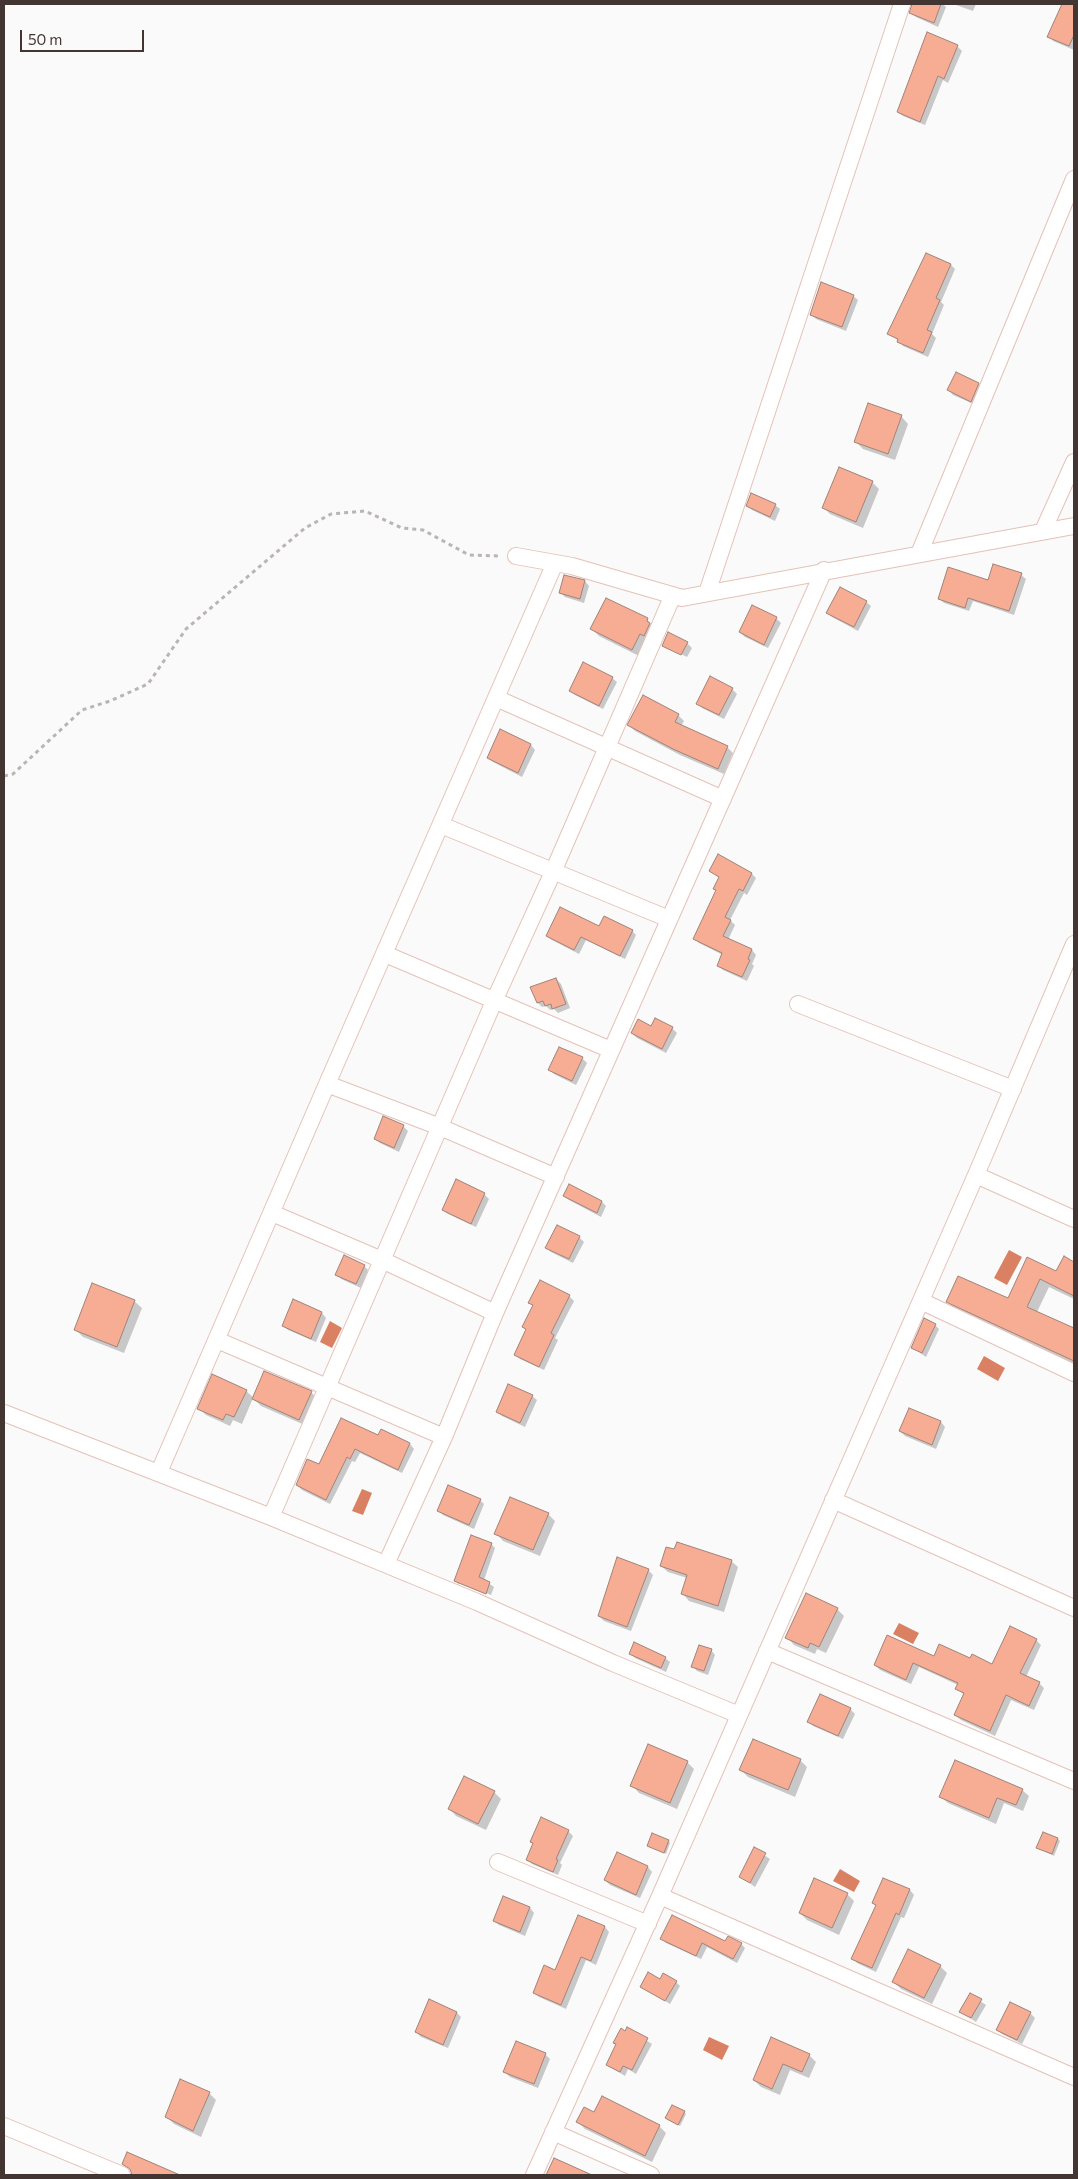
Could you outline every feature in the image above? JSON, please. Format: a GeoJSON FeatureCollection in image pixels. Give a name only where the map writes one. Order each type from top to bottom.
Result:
{"type":"FeatureCollection","features":[{"type":"Feature","properties":{"kind":"street"},"geometry":{"type":"LineString","coordinates":[[707,593],[902,4]]}},
{"type":"Feature","properties":{"kind":"street"},"geometry":{"type":"LineString","coordinates":[[919,554],[1074,179]]}},
{"type":"Feature","properties":{"kind":"street"},"geometry":{"type":"LineString","coordinates":[[1043,531],[1074,462]]}},
{"type":"Feature","properties":{"kind":"street"},"geometry":{"type":"LineString","coordinates":[[516,556],[555,563],[682,598],[824,570],[1074,526]]}},
{"type":"Feature","properties":{"kind":"street"},"geometry":{"type":"LineString","coordinates":[[159,1472],[555,563]]}},
{"type":"Feature","properties":{"kind":"street"},"geometry":{"type":"LineString","coordinates":[[386,1564],[444,1437],[495,1313],[824,570]]}},
{"type":"Feature","properties":{"kind":"street"},"geometry":{"type":"LineString","coordinates":[[270,1517],[673,595]]}},
{"type":"Feature","properties":{"kind":"street"},"geometry":{"type":"LineString","coordinates":[[496,698],[723,799]]}},
{"type":"Feature","properties":{"kind":"street"},"geometry":{"type":"LineString","coordinates":[[441,825],[669,919]]}},
{"type":"Feature","properties":{"kind":"street"},"geometry":{"type":"LineString","coordinates":[[534,2175],[648,1924],[976,1175],[1074,944]]}},
{"type":"Feature","properties":{"kind":"street"},"geometry":{"type":"LineString","coordinates":[[385,954],[611,1050]]}},
{"type":"Feature","properties":{"kind":"street"},"geometry":{"type":"LineString","coordinates":[[798,1004],[1013,1089]]}},
{"type":"Feature","properties":{"kind":"street"},"geometry":{"type":"LineString","coordinates":[[327,1084],[440,1127],[556,1177]]}},
{"type":"Feature","properties":{"kind":"street"},"geometry":{"type":"LineString","coordinates":[[976,1175],[1074,1219]]}},
{"type":"Feature","properties":{"kind":"street"},"geometry":{"type":"LineString","coordinates":[[272,1213],[382,1260],[495,1313]]}},
{"type":"Feature","properties":{"kind":"street"},"geometry":{"type":"LineString","coordinates":[[921,1301],[1074,1373]]}},
{"type":"Feature","properties":{"kind":"street"},"geometry":{"type":"LineString","coordinates":[[216,1340],[444,1437]]}},
{"type":"Feature","properties":{"kind":"street"},"geometry":{"type":"LineString","coordinates":[[4,1413],[159,1472],[386,1564],[739,1715]]}},
{"type":"Feature","properties":{"kind":"street"},"geometry":{"type":"LineString","coordinates":[[833,1500],[1074,1608]]}},
{"type":"Feature","properties":{"kind":"street"},"geometry":{"type":"LineString","coordinates":[[767,1651],[1074,1781]]}},
{"type":"Feature","properties":{"kind":"street"},"geometry":{"type":"LineString","coordinates":[[498,1862],[648,1924]]}},
{"type":"Feature","properties":{"kind":"street"},"geometry":{"type":"LineString","coordinates":[[660,1896],[1074,2076]]}},
{"type":"Feature","properties":{"kind":"street"},"geometry":{"type":"LineString","coordinates":[[4,2126],[122,2175]]}},
{"type":"Feature","properties":{"kind":"street"},"geometry":{"type":"LineString","coordinates":[[553,2132],[651,2175]]}},
{"type":"Feature","properties":{"kind":"path"},"geometry":{"type":"LineString","coordinates":[[4,776],[13,774],[82,710],[110,701],[148,684],[186,629],[305,528],[331,514],[365,511],[402,528],[423,530],[469,555],[516,556]]}},
{"type":"Feature","properties":{"kind":"shaded area"},"geometry":{"type":"Polygon","coordinates":[[[1009,1250],[1022,1257],[1007,1285],[994,1278],[1009,1250]]]}},
{"type":"Feature","properties":{"kind":"shaded area"},"geometry":{"type":"Polygon","coordinates":[[[330,1321],[342,1328],[332,1348],[320,1342],[330,1321]]]}},
{"type":"Feature","properties":{"kind":"shaded area"},"geometry":{"type":"Polygon","coordinates":[[[984,1356],[1005,1368],[998,1381],[977,1369],[984,1356]]]}},
{"type":"Feature","properties":{"kind":"shaded area"},"geometry":{"type":"Polygon","coordinates":[[[362,1489],[372,1493],[363,1515],[352,1511],[362,1489]]]}},
{"type":"Feature","properties":{"kind":"shaded area"},"geometry":{"type":"Polygon","coordinates":[[[899,1623],[919,1633],[913,1644],[893,1634],[899,1623]]]}},
{"type":"Feature","properties":{"kind":"shaded area"},"geometry":{"type":"Polygon","coordinates":[[[840,1869],[860,1881],[854,1892],[833,1881],[840,1869]]]}},
{"type":"Feature","properties":{"kind":"shaded area"},"geometry":{"type":"Polygon","coordinates":[[[709,2037],[729,2046],[722,2060],[703,2050],[709,2037]]]}},
{"type":"Feature","properties":{"kind":"building"},"geometry":{"type":"Polygon","coordinates":[[[912,4],[941,4],[934,23],[909,13],[912,4]]]}},
{"type":"Feature","properties":{"kind":"building"},"geometry":{"type":"Polygon","coordinates":[[[1062,4],[1074,4],[1074,35],[1069,46],[1047,37],[1062,4]]]}},
{"type":"Feature","properties":{"kind":"building"},"geometry":{"type":"Polygon","coordinates":[[[927,32],[958,45],[944,79],[938,76],[920,122],[897,112],[927,32]]]}},
{"type":"Feature","properties":{"kind":"building"},"geometry":{"type":"Polygon","coordinates":[[[926,253],[951,264],[936,298],[940,300],[927,330],[932,332],[923,353],[897,342],[898,339],[887,334],[926,253]]]}},
{"type":"Feature","properties":{"kind":"building"},"geometry":{"type":"Polygon","coordinates":[[[821,282],[854,295],[842,327],[810,315],[821,282]]]}},
{"type":"Feature","properties":{"kind":"building"},"geometry":{"type":"Polygon","coordinates":[[[956,372],[979,383],[971,402],[947,390],[956,372]]]}},
{"type":"Feature","properties":{"kind":"building"},"geometry":{"type":"Polygon","coordinates":[[[868,403],[902,415],[888,454],[854,442],[868,403]]]}},
{"type":"Feature","properties":{"kind":"building"},"geometry":{"type":"Polygon","coordinates":[[[839,467],[873,481],[856,522],[822,508],[839,467]]]}},
{"type":"Feature","properties":{"kind":"building"},"geometry":{"type":"Polygon","coordinates":[[[751,493],[776,504],[770,517],[746,506],[751,493]]]}},
{"type":"Feature","properties":{"kind":"building"},"geometry":{"type":"Polygon","coordinates":[[[993,564],[1022,573],[1009,611],[968,598],[965,608],[938,599],[948,567],[988,580],[993,564]]]}},
{"type":"Feature","properties":{"kind":"building"},"geometry":{"type":"Polygon","coordinates":[[[564,575],[585,580],[580,599],[559,593],[564,575]]]}},
{"type":"Feature","properties":{"kind":"building"},"geometry":{"type":"Polygon","coordinates":[[[840,587],[867,601],[854,627],[826,613],[840,587]]]}},
{"type":"Feature","properties":{"kind":"building"},"geometry":{"type":"Polygon","coordinates":[[[606,598],[648,618],[647,621],[650,623],[644,636],[640,634],[632,650],[590,629],[606,598]]]}},
{"type":"Feature","properties":{"kind":"building"},"geometry":{"type":"Polygon","coordinates":[[[752,605],[777,617],[764,645],[739,632],[752,605]]]}},
{"type":"Feature","properties":{"kind":"building"},"geometry":{"type":"Polygon","coordinates":[[[668,632],[688,642],[681,655],[662,646],[668,632]]]}},
{"type":"Feature","properties":{"kind":"building"},"geometry":{"type":"Polygon","coordinates":[[[583,662],[613,677],[599,706],[569,691],[583,662]]]}},
{"type":"Feature","properties":{"kind":"building"},"geometry":{"type":"Polygon","coordinates":[[[710,676],[733,688],[719,715],[696,704],[710,676]]]}},
{"type":"Feature","properties":{"kind":"building"},"geometry":{"type":"Polygon","coordinates":[[[643,695],[679,714],[675,722],[728,746],[718,769],[673,749],[627,725],[643,695]]]}},
{"type":"Feature","properties":{"kind":"building"},"geometry":{"type":"Polygon","coordinates":[[[500,729],[531,744],[518,773],[487,758],[500,729]]]}},
{"type":"Feature","properties":{"kind":"building"},"geometry":{"type":"Polygon","coordinates":[[[718,854],[752,873],[743,891],[739,889],[725,917],[731,920],[723,936],[752,949],[748,959],[750,960],[742,977],[717,966],[722,953],[693,939],[716,890],[713,889],[719,877],[709,871],[718,854]]]}},
{"type":"Feature","properties":{"kind":"building"},"geometry":{"type":"Polygon","coordinates":[[[560,907],[599,926],[604,916],[633,930],[620,956],[581,937],[574,950],[546,936],[560,907]]]}},
{"type":"Feature","properties":{"kind":"building"},"geometry":{"type":"Polygon","coordinates":[[[556,978],[566,1004],[552,1009],[551,1004],[545,1006],[543,1001],[537,1003],[530,987],[556,978]]]}},
{"type":"Feature","properties":{"kind":"building"},"geometry":{"type":"Polygon","coordinates":[[[655,1018],[673,1027],[662,1049],[631,1033],[638,1019],[651,1026],[655,1018]]]}},
{"type":"Feature","properties":{"kind":"building"},"geometry":{"type":"Polygon","coordinates":[[[559,1047],[583,1057],[572,1081],[548,1070],[559,1047]]]}},
{"type":"Feature","properties":{"kind":"building"},"geometry":{"type":"Polygon","coordinates":[[[383,1116],[404,1125],[394,1148],[374,1139],[383,1116]]]}},
{"type":"Feature","properties":{"kind":"building"},"geometry":{"type":"Polygon","coordinates":[[[456,1179],[485,1193],[471,1224],[442,1210],[456,1179]]]}},
{"type":"Feature","properties":{"kind":"building"},"geometry":{"type":"Polygon","coordinates":[[[569,1184],[602,1201],[597,1213],[563,1196],[569,1184]]]}},
{"type":"Feature","properties":{"kind":"building"},"geometry":{"type":"Polygon","coordinates":[[[557,1225],[580,1236],[569,1259],[545,1248],[557,1225]]]}},
{"type":"Feature","properties":{"kind":"building"},"geometry":{"type":"Polygon","coordinates":[[[344,1255],[365,1265],[356,1284],[335,1275],[344,1255]]]}},
{"type":"Feature","properties":{"kind":"building"},"geometry":{"type":"Polygon","coordinates":[[[1064,1256],[1074,1262],[1074,1296],[1040,1279],[1027,1307],[1074,1328],[1074,1361],[946,1302],[958,1276],[1008,1298],[1027,1257],[1056,1271],[1064,1256]]]}},
{"type":"Feature","properties":{"kind":"building"},"geometry":{"type":"Polygon","coordinates":[[[540,1280],[570,1295],[551,1333],[554,1335],[539,1367],[514,1355],[526,1329],[522,1327],[533,1305],[528,1303],[540,1280]]]}},
{"type":"Feature","properties":{"kind":"building"},"geometry":{"type":"Polygon","coordinates":[[[92,1283],[135,1300],[117,1347],[74,1330],[92,1283]]]}},
{"type":"Feature","properties":{"kind":"building"},"geometry":{"type":"Polygon","coordinates":[[[293,1299],[322,1312],[311,1339],[282,1326],[293,1299]]]}},
{"type":"Feature","properties":{"kind":"building"},"geometry":{"type":"Polygon","coordinates":[[[924,1318],[936,1324],[922,1353],[911,1348],[924,1318]]]}},
{"type":"Feature","properties":{"kind":"building"},"geometry":{"type":"Polygon","coordinates":[[[264,1371],[312,1391],[299,1420],[252,1399],[264,1371]]]}},
{"type":"Feature","properties":{"kind":"building"},"geometry":{"type":"Polygon","coordinates":[[[212,1374],[247,1390],[234,1417],[226,1414],[223,1420],[197,1409],[212,1374]]]}},
{"type":"Feature","properties":{"kind":"building"},"geometry":{"type":"Polygon","coordinates":[[[508,1384],[533,1395],[520,1423],[496,1412],[508,1384]]]}},
{"type":"Feature","properties":{"kind":"building"},"geometry":{"type":"Polygon","coordinates":[[[909,1408],[941,1421],[932,1445],[899,1431],[909,1408]]]}},
{"type":"Feature","properties":{"kind":"building"},"geometry":{"type":"Polygon","coordinates":[[[341,1418],[378,1435],[381,1429],[410,1443],[398,1470],[355,1449],[350,1459],[347,1457],[326,1500],[296,1485],[307,1459],[319,1464],[341,1418]]]}},
{"type":"Feature","properties":{"kind":"building"},"geometry":{"type":"Polygon","coordinates":[[[448,1485],[481,1499],[469,1525],[437,1511],[448,1485]]]}},
{"type":"Feature","properties":{"kind":"building"},"geometry":{"type":"Polygon","coordinates":[[[510,1497],[549,1513],[533,1550],[494,1534],[510,1497]]]}},
{"type":"Feature","properties":{"kind":"building"},"geometry":{"type":"Polygon","coordinates":[[[471,1535],[492,1543],[479,1577],[490,1582],[486,1594],[454,1581],[471,1535]]]}},
{"type":"Feature","properties":{"kind":"building"},"geometry":{"type":"Polygon","coordinates":[[[677,1542],[732,1560],[718,1606],[681,1594],[687,1575],[660,1566],[666,1547],[674,1549],[677,1542]]]}},
{"type":"Feature","properties":{"kind":"building"},"geometry":{"type":"Polygon","coordinates":[[[617,1557],[649,1569],[627,1627],[598,1616],[617,1557]]]}},
{"type":"Feature","properties":{"kind":"building"},"geometry":{"type":"Polygon","coordinates":[[[806,1593],[838,1608],[819,1647],[810,1643],[808,1648],[785,1638],[806,1593]]]}},
{"type":"Feature","properties":{"kind":"building"},"geometry":{"type":"Polygon","coordinates":[[[1010,1626],[1037,1639],[1020,1673],[1040,1682],[1029,1706],[1006,1695],[990,1731],[954,1715],[964,1693],[955,1689],[958,1683],[913,1663],[906,1680],[874,1665],[887,1635],[934,1656],[939,1644],[970,1658],[972,1654],[992,1664],[1010,1626]]]}},
{"type":"Feature","properties":{"kind":"building"},"geometry":{"type":"Polygon","coordinates":[[[634,1642],[666,1657],[661,1668],[629,1654],[634,1642]]]}},
{"type":"Feature","properties":{"kind":"building"},"geometry":{"type":"Polygon","coordinates":[[[699,1645],[712,1649],[704,1671],[691,1667],[699,1645]]]}},
{"type":"Feature","properties":{"kind":"building"},"geometry":{"type":"Polygon","coordinates":[[[820,1694],[851,1708],[838,1736],[807,1722],[820,1694]]]}},
{"type":"Feature","properties":{"kind":"building"},"geometry":{"type":"Polygon","coordinates":[[[753,1739],[801,1759],[788,1790],[739,1770],[753,1739]]]}},
{"type":"Feature","properties":{"kind":"building"},"geometry":{"type":"Polygon","coordinates":[[[648,1744],[688,1761],[670,1803],[630,1786],[648,1744]]]}},
{"type":"Feature","properties":{"kind":"building"},"geometry":{"type":"Polygon","coordinates":[[[955,1760],[1023,1789],[1016,1805],[997,1798],[989,1818],[939,1797],[955,1760]]]}},
{"type":"Feature","properties":{"kind":"building"},"geometry":{"type":"Polygon","coordinates":[[[464,1776],[495,1791],[478,1824],[448,1809],[464,1776]]]}},
{"type":"Feature","properties":{"kind":"building"},"geometry":{"type":"Polygon","coordinates":[[[541,1817],[569,1830],[556,1859],[558,1860],[553,1872],[526,1860],[533,1843],[530,1842],[541,1817]]]}},
{"type":"Feature","properties":{"kind":"building"},"geometry":{"type":"Polygon","coordinates":[[[1043,1832],[1058,1838],[1052,1854],[1036,1848],[1043,1832]]]}},
{"type":"Feature","properties":{"kind":"building"},"geometry":{"type":"Polygon","coordinates":[[[652,1833],[669,1840],[664,1853],[647,1846],[652,1833]]]}},
{"type":"Feature","properties":{"kind":"building"},"geometry":{"type":"Polygon","coordinates":[[[754,1847],[766,1853],[750,1883],[739,1877],[754,1847]]]}},
{"type":"Feature","properties":{"kind":"building"},"geometry":{"type":"Polygon","coordinates":[[[617,1852],[648,1866],[636,1895],[604,1880],[617,1852]]]}},
{"type":"Feature","properties":{"kind":"building"},"geometry":{"type":"Polygon","coordinates":[[[814,1878],[848,1893],[832,1928],[799,1913],[814,1878]]]}},
{"type":"Feature","properties":{"kind":"building"},"geometry":{"type":"Polygon","coordinates":[[[883,1878],[910,1889],[899,1915],[896,1913],[872,1968],[851,1959],[876,1905],[872,1903],[883,1878]]]}},
{"type":"Feature","properties":{"kind":"building"},"geometry":{"type":"Polygon","coordinates":[[[503,1896],[530,1907],[520,1932],[493,1921],[503,1896]]]}},
{"type":"Feature","properties":{"kind":"building"},"geometry":{"type":"Polygon","coordinates":[[[578,1915],[605,1926],[591,1961],[581,1957],[561,2005],[533,1993],[544,1965],[555,1970],[578,1915]]]}},
{"type":"Feature","properties":{"kind":"building"},"geometry":{"type":"Polygon","coordinates":[[[672,1915],[725,1941],[728,1936],[742,1943],[733,1959],[702,1943],[696,1956],[660,1939],[672,1915]]]}},
{"type":"Feature","properties":{"kind":"building"},"geometry":{"type":"Polygon","coordinates":[[[908,1949],[941,1965],[924,1998],[892,1982],[908,1949]]]}},
{"type":"Feature","properties":{"kind":"building"},"geometry":{"type":"Polygon","coordinates":[[[648,1972],[660,1979],[663,1973],[677,1981],[665,2001],[640,1987],[648,1972]]]}},
{"type":"Feature","properties":{"kind":"building"},"geometry":{"type":"Polygon","coordinates":[[[970,1993],[982,1999],[971,2018],[959,2012],[970,1993]]]}},
{"type":"Feature","properties":{"kind":"building"},"geometry":{"type":"Polygon","coordinates":[[[429,1999],[457,2012],[443,2045],[415,2032],[429,1999]]]}},
{"type":"Feature","properties":{"kind":"building"},"geometry":{"type":"Polygon","coordinates":[[[1010,2002],[1031,2012],[1017,2040],[996,2030],[1010,2002]]]}},
{"type":"Feature","properties":{"kind":"building"},"geometry":{"type":"Polygon","coordinates":[[[627,2027],[648,2038],[632,2070],[623,2066],[620,2072],[606,2065],[616,2044],[613,2043],[621,2028],[625,2031],[627,2027]]]}},
{"type":"Feature","properties":{"kind":"building"},"geometry":{"type":"Polygon","coordinates":[[[771,2037],[810,2054],[802,2072],[783,2064],[772,2089],[753,2080],[771,2037]]]}},
{"type":"Feature","properties":{"kind":"building"},"geometry":{"type":"Polygon","coordinates":[[[516,2041],[546,2053],[534,2084],[503,2072],[516,2041]]]}},
{"type":"Feature","properties":{"kind":"building"},"geometry":{"type":"Polygon","coordinates":[[[180,2079],[210,2092],[193,2131],[165,2117],[180,2079]]]}},
{"type":"Feature","properties":{"kind":"building"},"geometry":{"type":"Polygon","coordinates":[[[602,2096],[660,2125],[645,2156],[576,2122],[584,2107],[594,2112],[602,2096]]]}},
{"type":"Feature","properties":{"kind":"building"},"geometry":{"type":"Polygon","coordinates":[[[672,2105],[685,2111],[678,2125],[665,2118],[672,2105]]]}},
{"type":"Feature","properties":{"kind":"building"},"geometry":{"type":"Polygon","coordinates":[[[127,2152],[180,2175],[132,2175],[130,2169],[122,2164],[127,2152]]]}},
{"type":"Feature","properties":{"kind":"building"},"geometry":{"type":"Polygon","coordinates":[[[554,2158],[592,2175],[546,2175],[554,2158]]]}}]}
